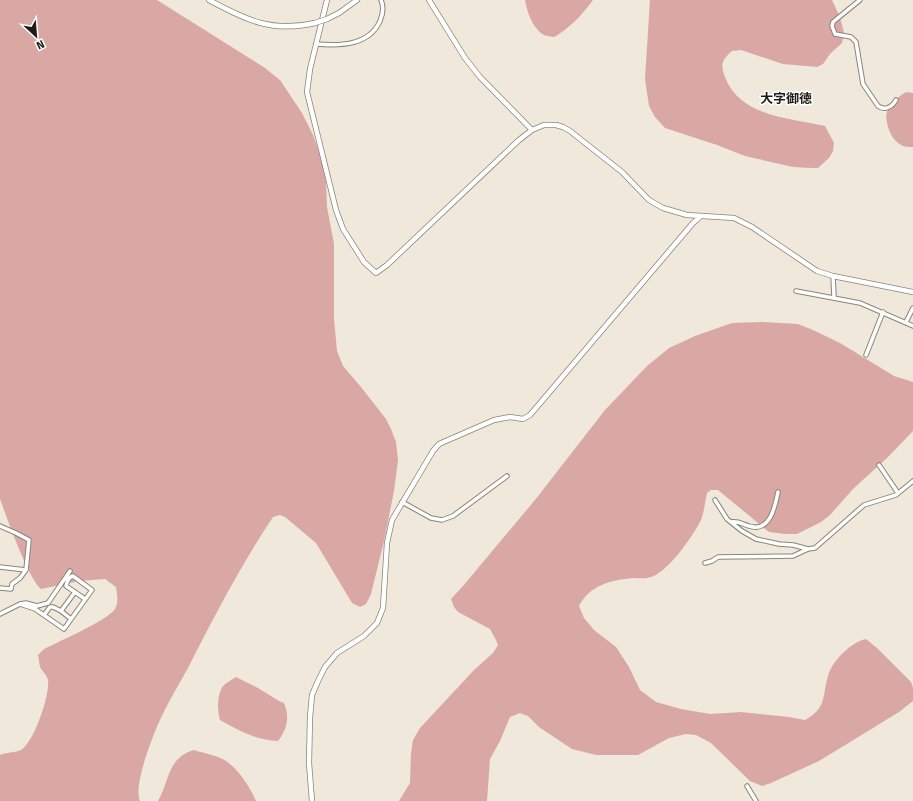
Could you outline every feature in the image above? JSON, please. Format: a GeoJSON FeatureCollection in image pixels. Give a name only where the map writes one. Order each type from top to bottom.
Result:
{"type":"FeatureCollection","features":[{"type":"Feature","properties":{"kind":"street"},"geometry":{"type":"LineString","coordinates":[[209,0],[249,21],[276,26],[292,27],[327,19],[339,13],[357,0]]}},
{"type":"Feature","properties":{"kind":"street"},"geometry":{"type":"LineString","coordinates":[[327,0],[310,69],[307,92],[336,210],[343,229],[364,262],[376,273],[388,264],[519,140],[532,130],[544,125],[556,125],[570,131],[622,172],[649,200],[663,208],[687,215],[730,217],[744,222],[817,271],[833,276],[913,292]]}},
{"type":"Feature","properties":{"kind":"street"},"geometry":{"type":"LineString","coordinates":[[316,44],[348,44],[365,38],[379,25],[383,16],[383,5],[381,0]]}},
{"type":"Feature","properties":{"kind":"street"},"geometry":{"type":"LineString","coordinates":[[429,0],[465,58],[480,77],[532,130]]}},
{"type":"Feature","properties":{"kind":"street"},"geometry":{"type":"LineString","coordinates":[[860,0],[833,22],[832,26],[835,34],[851,37],[856,42],[863,84],[878,106],[880,108],[887,108],[896,100]]}},
{"type":"Feature","properties":{"kind":"street"},"geometry":{"type":"LineString","coordinates":[[312,801],[309,763],[312,695],[325,667],[337,653],[364,636],[377,623],[383,608],[387,544],[392,520],[438,444],[494,420],[510,417],[523,419],[530,415],[693,223],[701,216]]}},
{"type":"Feature","properties":{"kind":"street"},"geometry":{"type":"LineString","coordinates":[[833,276],[834,297]]}},
{"type":"Feature","properties":{"kind":"street"},"geometry":{"type":"LineString","coordinates":[[796,291],[860,303],[913,326]]}},
{"type":"Feature","properties":{"kind":"street"},"geometry":{"type":"LineString","coordinates":[[906,322],[913,308]]}},
{"type":"Feature","properties":{"kind":"street"},"geometry":{"type":"LineString","coordinates":[[866,355],[883,312]]}},
{"type":"Feature","properties":{"kind":"street"},"geometry":{"type":"LineString","coordinates":[[879,465],[898,493]]}},
{"type":"Feature","properties":{"kind":"street"},"geometry":{"type":"LineString","coordinates":[[402,502],[431,518],[442,520],[453,516],[507,476]]}},
{"type":"Feature","properties":{"kind":"street"},"geometry":{"type":"LineString","coordinates":[[715,500],[727,519],[756,539],[779,544],[815,548],[864,505],[888,498],[913,482]]}},
{"type":"Feature","properties":{"kind":"street"},"geometry":{"type":"LineString","coordinates":[[731,522],[737,521],[755,528],[764,525],[771,516],[778,492]]}},
{"type":"Feature","properties":{"kind":"street"},"geometry":{"type":"LineString","coordinates":[[0,526],[29,540],[26,570],[20,578],[12,584],[11,589],[0,588]]}},
{"type":"Feature","properties":{"kind":"street"},"geometry":{"type":"LineString","coordinates":[[705,563],[718,557],[793,556],[808,548]]}},
{"type":"Feature","properties":{"kind":"street"},"geometry":{"type":"LineString","coordinates":[[0,567],[26,570]]}},
{"type":"Feature","properties":{"kind":"street"},"geometry":{"type":"LineString","coordinates":[[0,614],[20,604],[26,603],[37,606],[48,603],[70,571]]}},
{"type":"Feature","properties":{"kind":"street"},"geometry":{"type":"LineString","coordinates":[[20,604],[35,609],[64,629],[92,590],[73,576],[67,582],[66,586],[85,599]]}},
{"type":"Feature","properties":{"kind":"street"},"geometry":{"type":"LineString","coordinates":[[61,612],[75,592]]}},
{"type":"Feature","properties":{"kind":"street"},"geometry":{"type":"LineString","coordinates":[[44,616],[50,607],[53,607],[71,619]]}},
{"type":"Feature","properties":{"kind":"street"},"geometry":{"type":"LineString","coordinates":[[747,786],[756,801]]}},
{"type":"Feature","properties":{"kind":"shaded area"},"geometry":{"type":"Polygon","coordinates":[[[0,0],[157,0],[265,68],[280,80],[302,113],[313,135],[322,160],[326,182],[327,207],[334,244],[334,319],[337,351],[343,366],[386,419],[396,442],[398,460],[394,491],[371,594],[366,604],[360,607],[352,603],[316,543],[285,517],[280,515],[273,517],[228,591],[162,715],[144,762],[139,785],[140,801],[0,801],[0,755],[16,752],[21,750],[26,745],[36,728],[44,707],[48,680],[47,676],[40,667],[38,655],[44,649],[93,625],[111,614],[117,604],[117,598],[116,587],[105,579],[79,581],[41,589],[24,561],[0,499],[0,0]]]}},
{"type":"Feature","properties":{"kind":"shaded area"},"geometry":{"type":"Polygon","coordinates":[[[525,0],[593,0],[575,21],[554,37],[543,35],[538,31],[529,14],[525,0]]]}},
{"type":"Feature","properties":{"kind":"shaded area"},"geometry":{"type":"Polygon","coordinates":[[[650,0],[832,0],[840,17],[844,33],[842,43],[830,54],[823,64],[817,67],[783,64],[741,50],[732,51],[726,57],[722,65],[725,77],[732,90],[742,100],[754,108],[782,118],[825,126],[834,143],[833,151],[829,158],[818,168],[793,167],[745,156],[665,128],[655,117],[649,106],[645,79],[650,0]]]}},
{"type":"Feature","properties":{"kind":"shaded area"},"geometry":{"type":"Polygon","coordinates":[[[906,92],[913,93],[913,147],[903,146],[895,141],[886,120],[887,112],[892,103],[906,92]]]}},
{"type":"Feature","properties":{"kind":"shaded area"},"geometry":{"type":"Polygon","coordinates":[[[761,322],[798,324],[840,343],[894,376],[913,382],[913,431],[887,458],[853,489],[830,515],[821,522],[797,534],[769,532],[718,490],[711,490],[707,493],[702,517],[697,527],[679,553],[665,568],[658,574],[649,578],[617,580],[595,588],[579,606],[584,618],[594,630],[616,647],[629,667],[640,690],[656,702],[681,709],[710,714],[741,712],[805,720],[812,716],[820,706],[830,670],[838,658],[848,648],[866,639],[911,682],[913,688],[913,701],[899,712],[819,761],[762,786],[750,781],[711,743],[696,735],[686,734],[669,738],[638,755],[596,755],[572,749],[539,727],[528,716],[520,713],[510,717],[500,741],[490,759],[487,801],[399,801],[410,783],[413,740],[420,728],[474,670],[493,653],[498,645],[490,629],[458,612],[451,599],[535,500],[605,410],[647,366],[669,348],[695,336],[732,323],[761,322]]]}},
{"type":"Feature","properties":{"kind":"shaded area"},"geometry":{"type":"Polygon","coordinates":[[[236,677],[284,703],[287,713],[287,723],[284,732],[278,741],[262,739],[248,734],[220,720],[218,707],[220,692],[224,685],[236,677]]]}},
{"type":"Feature","properties":{"kind":"shaded area"},"geometry":{"type":"Polygon","coordinates":[[[194,750],[219,758],[231,765],[244,779],[256,801],[158,801],[174,764],[179,758],[194,750]]]}},
{"type":"Feature","properties":{"kind":"district","name":"大字御徳"},"geometry":{"type":"Point","coordinates":[786,98]}}]}
